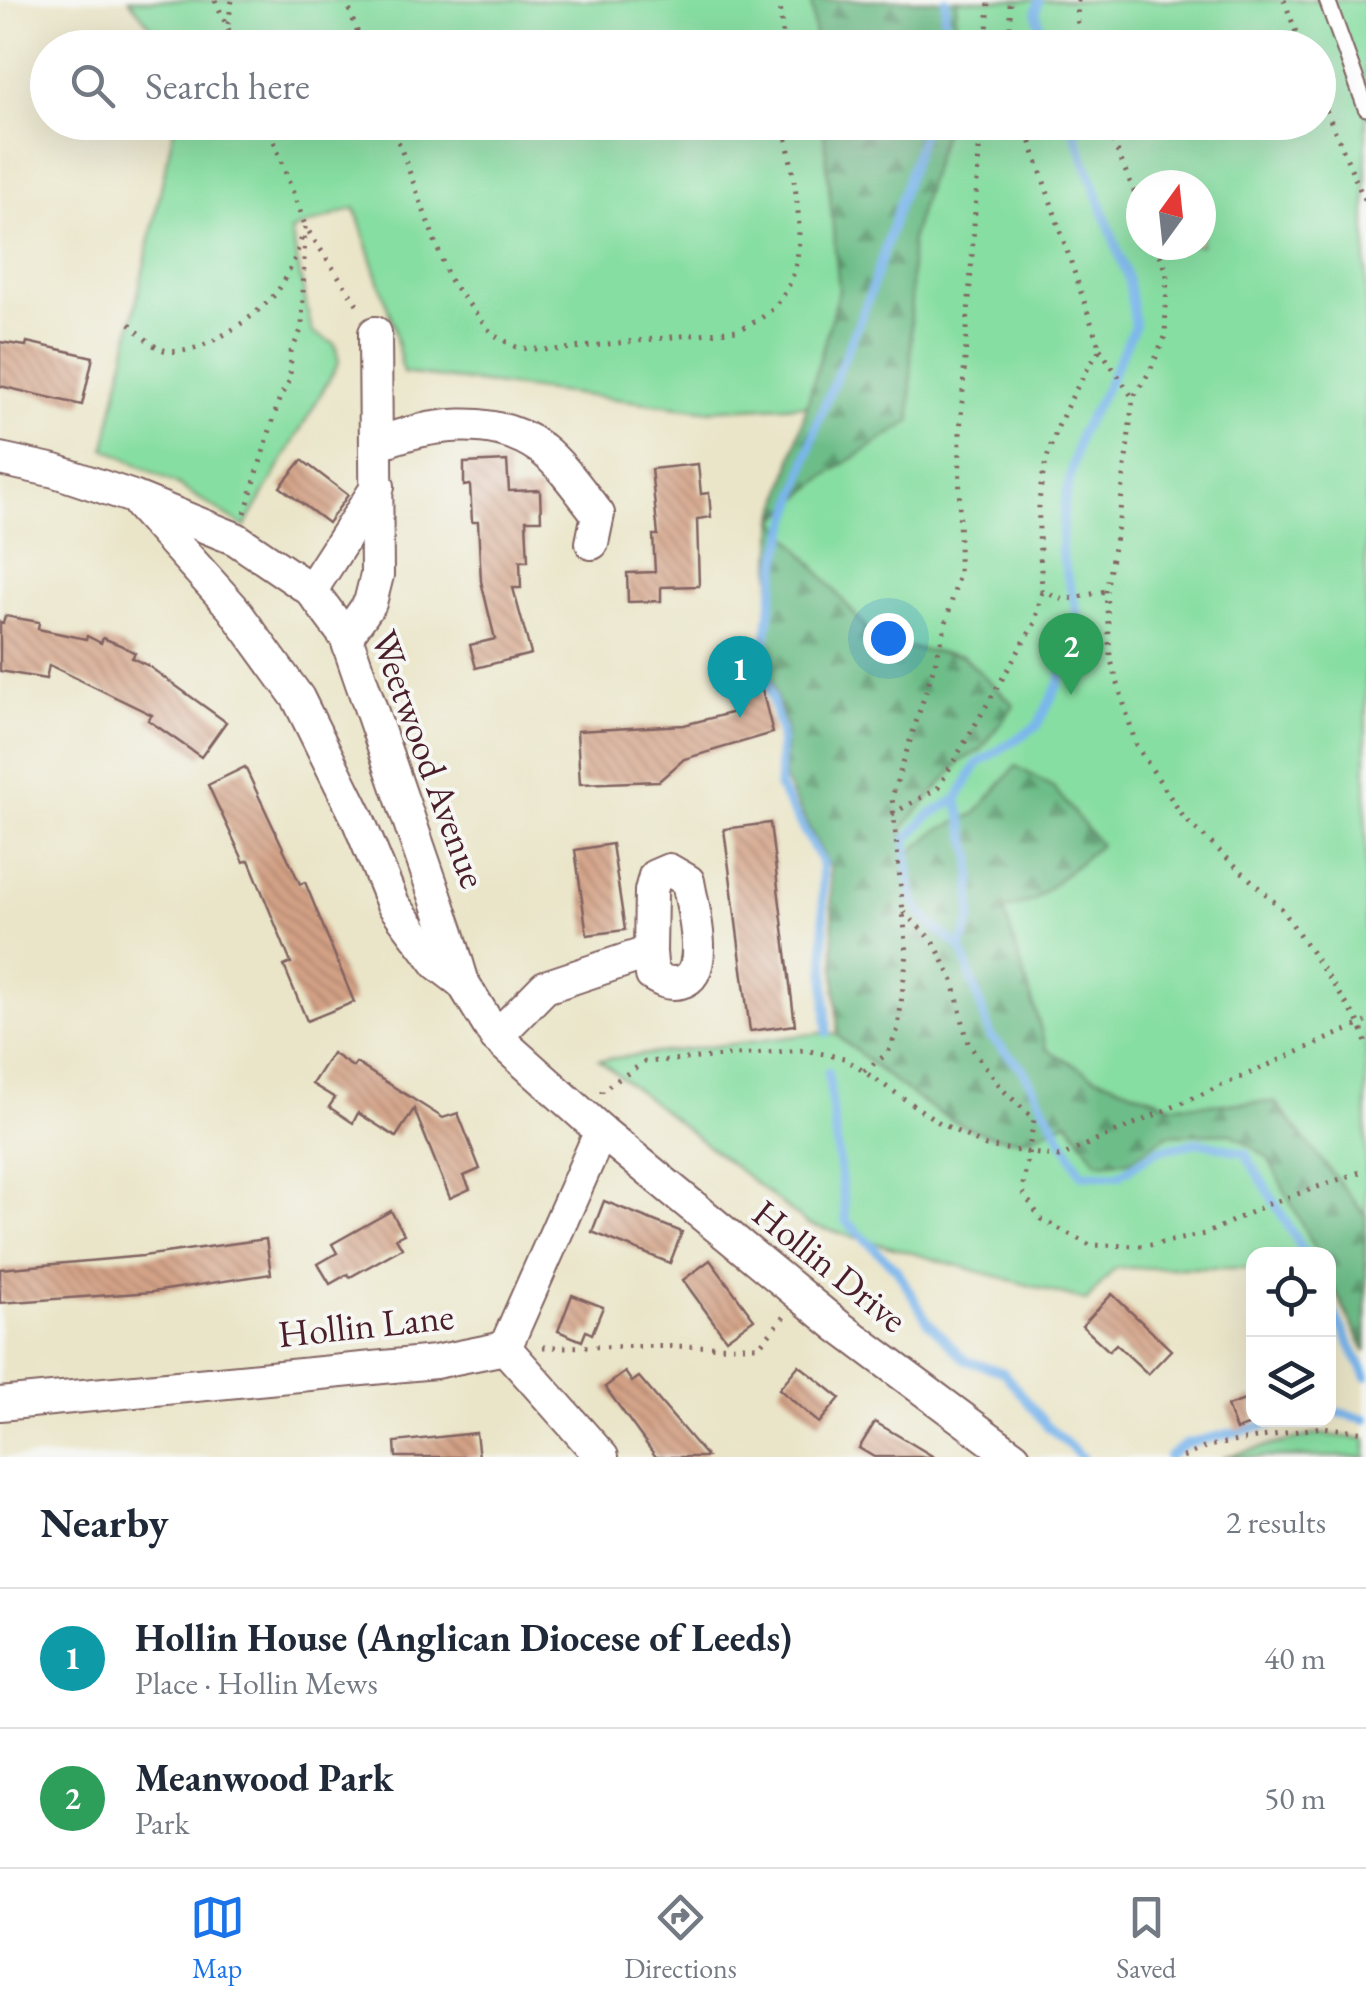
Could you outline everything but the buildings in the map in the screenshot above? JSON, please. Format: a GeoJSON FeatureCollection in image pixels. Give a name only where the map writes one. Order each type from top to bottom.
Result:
{"type":"FeatureCollection","features":[{"type":"Feature","properties":{"kind":"street"},"geometry":{"type":"LineString","coordinates":[[346,637],[370,603],[378,575],[375,333]]}},
{"type":"Feature","properties":{"kind":"street"},"geometry":{"type":"LineString","coordinates":[[377,444],[438,426],[495,428],[518,435],[542,450],[598,514],[592,543]]}},
{"type":"Feature","properties":{"kind":"street","name":"Weetwood Avenue"},"geometry":{"type":"LineString","coordinates":[[0,460],[55,471],[236,539],[310,590],[346,637],[462,983],[496,1038],[601,1131]]}},
{"type":"Feature","properties":{"kind":"street"},"geometry":{"type":"LineString","coordinates":[[310,590],[378,486]]}},
{"type":"Feature","properties":{"kind":"street","name":"Weetwood Avenue"},"geometry":{"type":"LineString","coordinates":[[133,498],[232,607],[298,698],[393,904],[438,964],[462,983]]}},
{"type":"Feature","properties":{"kind":"street"},"geometry":{"type":"LineString","coordinates":[[496,1038],[545,987],[650,952]]}},
{"type":"Feature","properties":{"kind":"street","name":"Hollin Drive"},"geometry":{"type":"LineString","coordinates":[[601,1131],[802,1296],[1014,1457]]}},
{"type":"Feature","properties":{"kind":"street","name":"Hollin Lane"},"geometry":{"type":"LineString","coordinates":[[0,1404],[436,1362],[506,1348],[601,1131]]}},
{"type":"Feature","properties":{"kind":"street"},"geometry":{"type":"LineString","coordinates":[[506,1348],[602,1457]]}},
{"type":"Feature","properties":{"kind":"lane"},"geometry":{"type":"LineString","coordinates":[[1326,0],[1366,108]]}},
{"type":"Feature","properties":{"kind":"path"},"geometry":{"type":"LineString","coordinates":[[215,0],[229,30]]}},
{"type":"Feature","properties":{"kind":"path"},"geometry":{"type":"LineString","coordinates":[[228,27],[232,0]]}},
{"type":"Feature","properties":{"kind":"path"},"geometry":{"type":"LineString","coordinates":[[346,0],[357,30]]}},
{"type":"Feature","properties":{"kind":"path"},"geometry":{"type":"LineString","coordinates":[[778,0],[782,30]]}},
{"type":"Feature","properties":{"kind":"path"},"geometry":{"type":"LineString","coordinates":[[987,30],[989,0]]}},
{"type":"Feature","properties":{"kind":"path"},"geometry":{"type":"LineString","coordinates":[[1010,0],[1010,30]]}},
{"type":"Feature","properties":{"kind":"path"},"geometry":{"type":"LineString","coordinates":[[1078,0],[1079,30]]}},
{"type":"Feature","properties":{"kind":"path"},"geometry":{"type":"LineString","coordinates":[[1284,0],[1295,30]]}},
{"type":"Feature","properties":{"kind":"path"},"geometry":{"type":"LineString","coordinates":[[1336,133],[1366,204]]}},
{"type":"Feature","properties":{"kind":"path"},"geometry":{"type":"LineString","coordinates":[[273,140],[306,226],[375,333]]}},
{"type":"Feature","properties":{"kind":"path"},"geometry":{"type":"LineString","coordinates":[[398,140],[449,279],[492,334],[518,348],[554,350],[736,330],[760,322],[780,302],[793,274],[799,240],[800,204],[788,140]]}},
{"type":"Feature","properties":{"kind":"path"},"geometry":{"type":"LineString","coordinates":[[864,1071],[888,1052],[898,1029],[907,952],[892,797],[959,574],[960,433],[980,140]]}},
{"type":"Feature","properties":{"kind":"path"},"geometry":{"type":"LineString","coordinates":[[1030,140],[1100,348],[1132,398]]}},
{"type":"Feature","properties":{"kind":"path"},"geometry":{"type":"LineString","coordinates":[[1113,140],[1126,171]]}},
{"type":"Feature","properties":{"kind":"path"},"geometry":{"type":"LineString","coordinates":[[130,324],[161,350],[195,351],[231,330],[276,293],[296,256],[306,226]]}},
{"type":"Feature","properties":{"kind":"path"},"geometry":{"type":"LineString","coordinates":[[236,539],[280,398],[290,380],[291,352],[302,328],[306,226]]}},
{"type":"Feature","properties":{"kind":"path"},"geometry":{"type":"LineString","coordinates":[[1163,260],[1168,272],[1165,337],[1149,373],[1132,398],[1106,591],[1110,657],[1136,745],[1184,818],[1282,909],[1363,1023],[1366,1044]]}},
{"type":"Feature","properties":{"kind":"path"},"geometry":{"type":"LineString","coordinates":[[892,814],[938,788],[1035,623],[1042,591],[1039,503],[1052,445],[1069,397],[1100,348]]}},
{"type":"Feature","properties":{"kind":"path"},"geometry":{"type":"LineString","coordinates":[[1042,591],[1064,600],[1106,591]]}},
{"type":"Feature","properties":{"kind":"path"},"geometry":{"type":"LineString","coordinates":[[902,910],[934,942],[952,980],[968,1043],[1003,1090],[1034,1119],[1022,1191],[1041,1219],[1090,1245],[1146,1246],[1205,1234],[1266,1204],[1366,1170]]}},
{"type":"Feature","properties":{"kind":"path"},"geometry":{"type":"LineString","coordinates":[[601,1131],[602,1090],[644,1062],[804,1050],[844,1058],[940,1124],[986,1146],[1059,1157],[1363,1023]]}},
{"type":"Feature","properties":{"kind":"path"},"geometry":{"type":"LineString","coordinates":[[506,1348],[759,1346],[802,1296]]}},
{"type":"Feature","properties":{"kind":"path"},"geometry":{"type":"LineString","coordinates":[[1184,1457],[1208,1446],[1322,1426],[1366,1432]]}},
{"type":"Feature","properties":{"kind":"green space"},"geometry":{"type":"Polygon","coordinates":[[[129,0],[1366,0],[1366,1352],[1336,1294],[1336,1247],[1246,1247],[1246,1268],[1115,1268],[1086,1301],[807,1224],[599,1060],[821,1033],[838,1035],[830,868],[784,780],[786,727],[766,663],[775,520],[807,405],[704,410],[403,373],[394,327],[355,208],[291,231],[312,332],[335,344],[339,362],[245,527],[176,484],[105,448],[171,140],[1336,140],[1336,30],[154,30],[129,0]]]}},
{"type":"Feature","properties":{"kind":"green space"},"geometry":{"type":"Polygon","coordinates":[[[811,0],[957,0],[954,30],[814,30],[811,0]]]}},
{"type":"Feature","properties":{"kind":"green space"},"geometry":{"type":"Polygon","coordinates":[[[825,140],[941,140],[911,240],[911,421],[824,477],[775,520],[839,290],[825,140]]]}},
{"type":"Feature","properties":{"kind":"green space"},"geometry":{"type":"Polygon","coordinates":[[[775,520],[879,643],[963,656],[1014,705],[981,750],[961,761],[903,828],[905,858],[936,831],[975,814],[1016,766],[1054,788],[1100,845],[1033,901],[1004,910],[1047,1049],[1094,1076],[1171,1105],[1275,1102],[1366,1216],[1366,1352],[1336,1292],[1336,1247],[1313,1247],[1268,1158],[1231,1133],[1167,1135],[1129,1161],[1097,1162],[1068,1120],[1025,1138],[976,1131],[951,1119],[901,1087],[838,1036],[830,868],[784,780],[786,727],[766,663],[775,520]]]}},
{"type":"Feature","properties":{"kind":"green space"},"geometry":{"type":"Polygon","coordinates":[[[1318,1434],[1366,1439],[1366,1457],[1223,1457],[1318,1434]]]}},
{"type":"Feature","properties":{"kind":"waterway"},"geometry":{"type":"LineString","coordinates":[[944,30],[946,0]]}},
{"type":"Feature","properties":{"kind":"waterway"},"geometry":{"type":"LineString","coordinates":[[1039,0],[1036,11],[1041,30]]}},
{"type":"Feature","properties":{"kind":"waterway"},"geometry":{"type":"LineString","coordinates":[[827,1033],[822,862],[779,787],[781,732],[762,663],[779,556],[818,421],[868,300],[920,140]]}},
{"type":"Feature","properties":{"kind":"waterway"},"geometry":{"type":"LineString","coordinates":[[1078,140],[1128,279],[1135,325],[1080,433],[1064,506],[1061,552],[1079,619],[1059,683],[1037,726],[977,764],[957,799],[972,857],[971,920],[961,947],[991,1037],[1022,1068],[1082,1174],[1119,1175],[1158,1150],[1200,1142],[1245,1153],[1301,1247]]}},
{"type":"Feature","properties":{"kind":"waterway"},"geometry":{"type":"LineString","coordinates":[[957,799],[928,816],[907,839],[915,902],[931,924],[961,947]]}},
{"type":"Feature","properties":{"kind":"waterway"},"geometry":{"type":"LineString","coordinates":[[828,1072],[846,1221],[897,1270],[928,1322],[965,1360],[1003,1372],[1047,1426],[1082,1457]]}},
{"type":"Feature","properties":{"kind":"waterway"},"geometry":{"type":"LineString","coordinates":[[1336,1317],[1366,1376]]}},
{"type":"Feature","properties":{"kind":"waterway"},"geometry":{"type":"LineString","coordinates":[[1336,1412],[1366,1419]]}},
{"type":"Feature","properties":{"kind":"waterway"},"geometry":{"type":"LineString","coordinates":[[1168,1457],[1185,1444],[1257,1427]]}},
{"type":"Feature","properties":{"kind":"place","name":"Meanwood Park"},"geometry":{"type":"Point","coordinates":[1071,695]}},
{"type":"Feature","properties":{"kind":"place","name":"Hollin House (Anglican Diocese of Leeds)"},"geometry":{"type":"Point","coordinates":[740,718]}}]}
